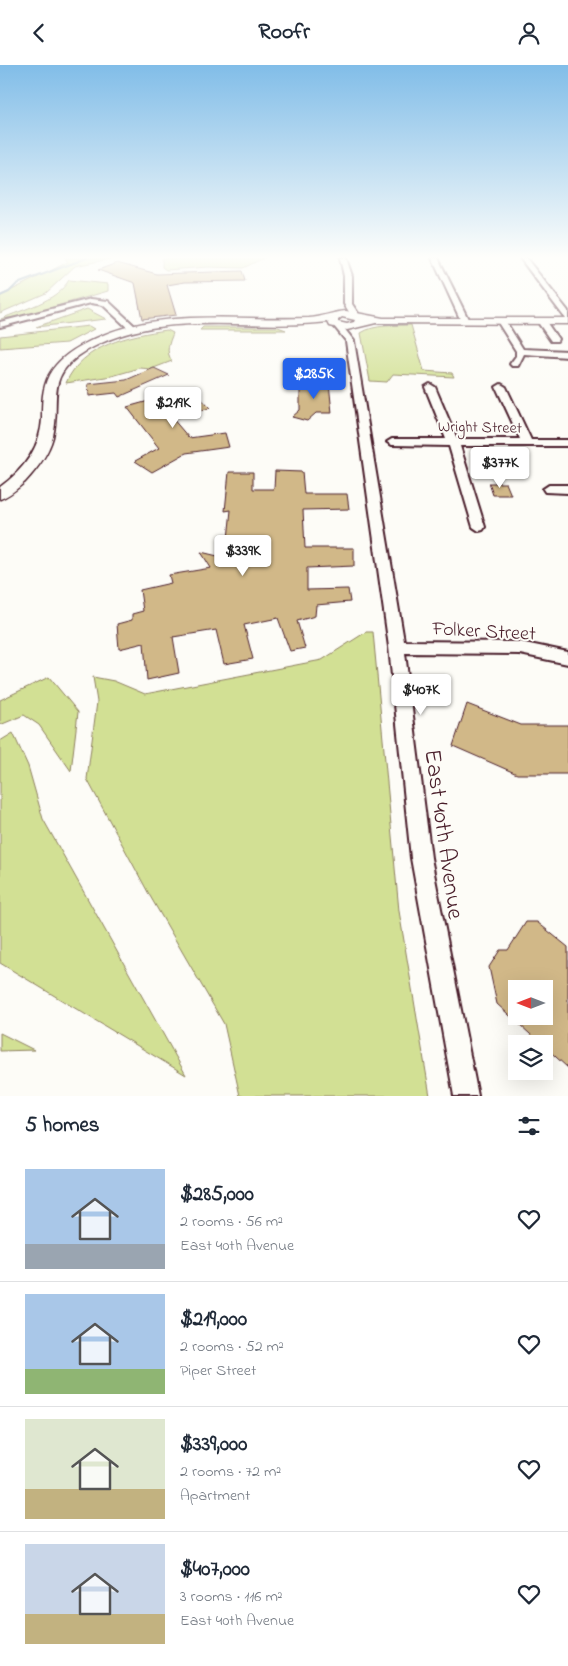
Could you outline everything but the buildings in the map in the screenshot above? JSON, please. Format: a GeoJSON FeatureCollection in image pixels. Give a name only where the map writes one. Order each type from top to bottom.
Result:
{"type":"FeatureCollection","features":[{"type":"Feature","properties":{"kind":"street"},"geometry":{"type":"LineString","coordinates":[[0,325],[72,306]]}},
{"type":"Feature","properties":{"kind":"street"},"geometry":{"type":"LineString","coordinates":[[108,306],[134,329]]}},
{"type":"Feature","properties":{"kind":"street"},"geometry":{"type":"LineString","coordinates":[[335,321],[346,306]]}},
{"type":"Feature","properties":{"kind":"street","name":"East 40th Avenue"},"geometry":{"type":"LineString","coordinates":[[349,306],[356,325],[397,647],[421,858],[466,1096]]}},
{"type":"Feature","properties":{"kind":"street"},"geometry":{"type":"LineString","coordinates":[[458,306],[465,321]]}},
{"type":"Feature","properties":{"kind":"street"},"geometry":{"type":"LineString","coordinates":[[560,306],[568,316]]}},
{"type":"Feature","properties":{"kind":"street"},"geometry":{"type":"LineString","coordinates":[[0,494],[29,470],[37,458],[45,441],[51,384],[60,368],[87,347],[134,329],[163,323],[198,321],[335,321],[356,325],[382,321],[568,321]]}},
{"type":"Feature","properties":{"kind":"street"},"geometry":{"type":"LineString","coordinates":[[335,321],[356,325]]}},
{"type":"Feature","properties":{"kind":"street"},"geometry":{"type":"LineString","coordinates":[[502,321],[520,351],[516,364]]}},
{"type":"Feature","properties":{"kind":"street"},"geometry":{"type":"LineString","coordinates":[[541,321],[554,339]]}},
{"type":"Feature","properties":{"kind":"street"},"geometry":{"type":"LineString","coordinates":[[520,351],[568,354]]}},
{"type":"Feature","properties":{"kind":"street"},"geometry":{"type":"LineString","coordinates":[[430,387],[453,442],[479,527]]}},
{"type":"Feature","properties":{"kind":"street"},"geometry":{"type":"LineString","coordinates":[[501,387],[527,443]]}},
{"type":"Feature","properties":{"kind":"street","name":"Wright Street"},"geometry":{"type":"LineString","coordinates":[[392,442],[568,443]]}},
{"type":"Feature","properties":{"kind":"street"},"geometry":{"type":"LineString","coordinates":[[549,489],[568,489]]}},
{"type":"Feature","properties":{"kind":"street","name":"Folker Street"},"geometry":{"type":"LineString","coordinates":[[397,647],[520,648],[568,658]]}},
{"type":"Feature","properties":{"kind":"green space"},"geometry":{"type":"Polygon","coordinates":[[[0,306],[16,306],[0,313],[0,306]]]}},
{"type":"Feature","properties":{"kind":"green space"},"geometry":{"type":"Polygon","coordinates":[[[33,306],[56,306],[22,316],[1,319],[33,306]]]}},
{"type":"Feature","properties":{"kind":"green space"},"geometry":{"type":"Polygon","coordinates":[[[87,309],[106,319],[36,327],[87,309]]]}},
{"type":"Feature","properties":{"kind":"green space"},"geometry":{"type":"Polygon","coordinates":[[[411,325],[424,371],[452,373],[454,377],[393,374],[387,382],[370,381],[361,333],[372,328],[411,325]]]}},
{"type":"Feature","properties":{"kind":"green space"},"geometry":{"type":"Polygon","coordinates":[[[89,326],[94,329],[67,343],[0,348],[0,336],[89,326]]]}},
{"type":"Feature","properties":{"kind":"green space"},"geometry":{"type":"Polygon","coordinates":[[[203,327],[278,327],[286,330],[200,330],[203,327]]]}},
{"type":"Feature","properties":{"kind":"green space"},"geometry":{"type":"Polygon","coordinates":[[[167,330],[173,333],[168,351],[172,361],[151,369],[140,368],[112,376],[66,383],[73,370],[83,359],[95,351],[123,339],[167,330]]]}},
{"type":"Feature","properties":{"kind":"green space"},"geometry":{"type":"Polygon","coordinates":[[[366,632],[373,632],[399,911],[430,1096],[240,1096],[224,1024],[150,896],[87,779],[97,702],[93,677],[114,681],[145,694],[322,660],[366,632]]]}},
{"type":"Feature","properties":{"kind":"green space"},"geometry":{"type":"Polygon","coordinates":[[[49,677],[78,712],[71,771],[39,725],[24,715],[0,725],[0,700],[49,677]]]}},
{"type":"Feature","properties":{"kind":"green space"},"geometry":{"type":"Polygon","coordinates":[[[13,733],[28,766],[43,819],[186,1075],[0,963],[0,741],[13,733]]]}},
{"type":"Feature","properties":{"kind":"green space"},"geometry":{"type":"Polygon","coordinates":[[[0,1033],[34,1050],[0,1051],[0,1033]]]}}]}
